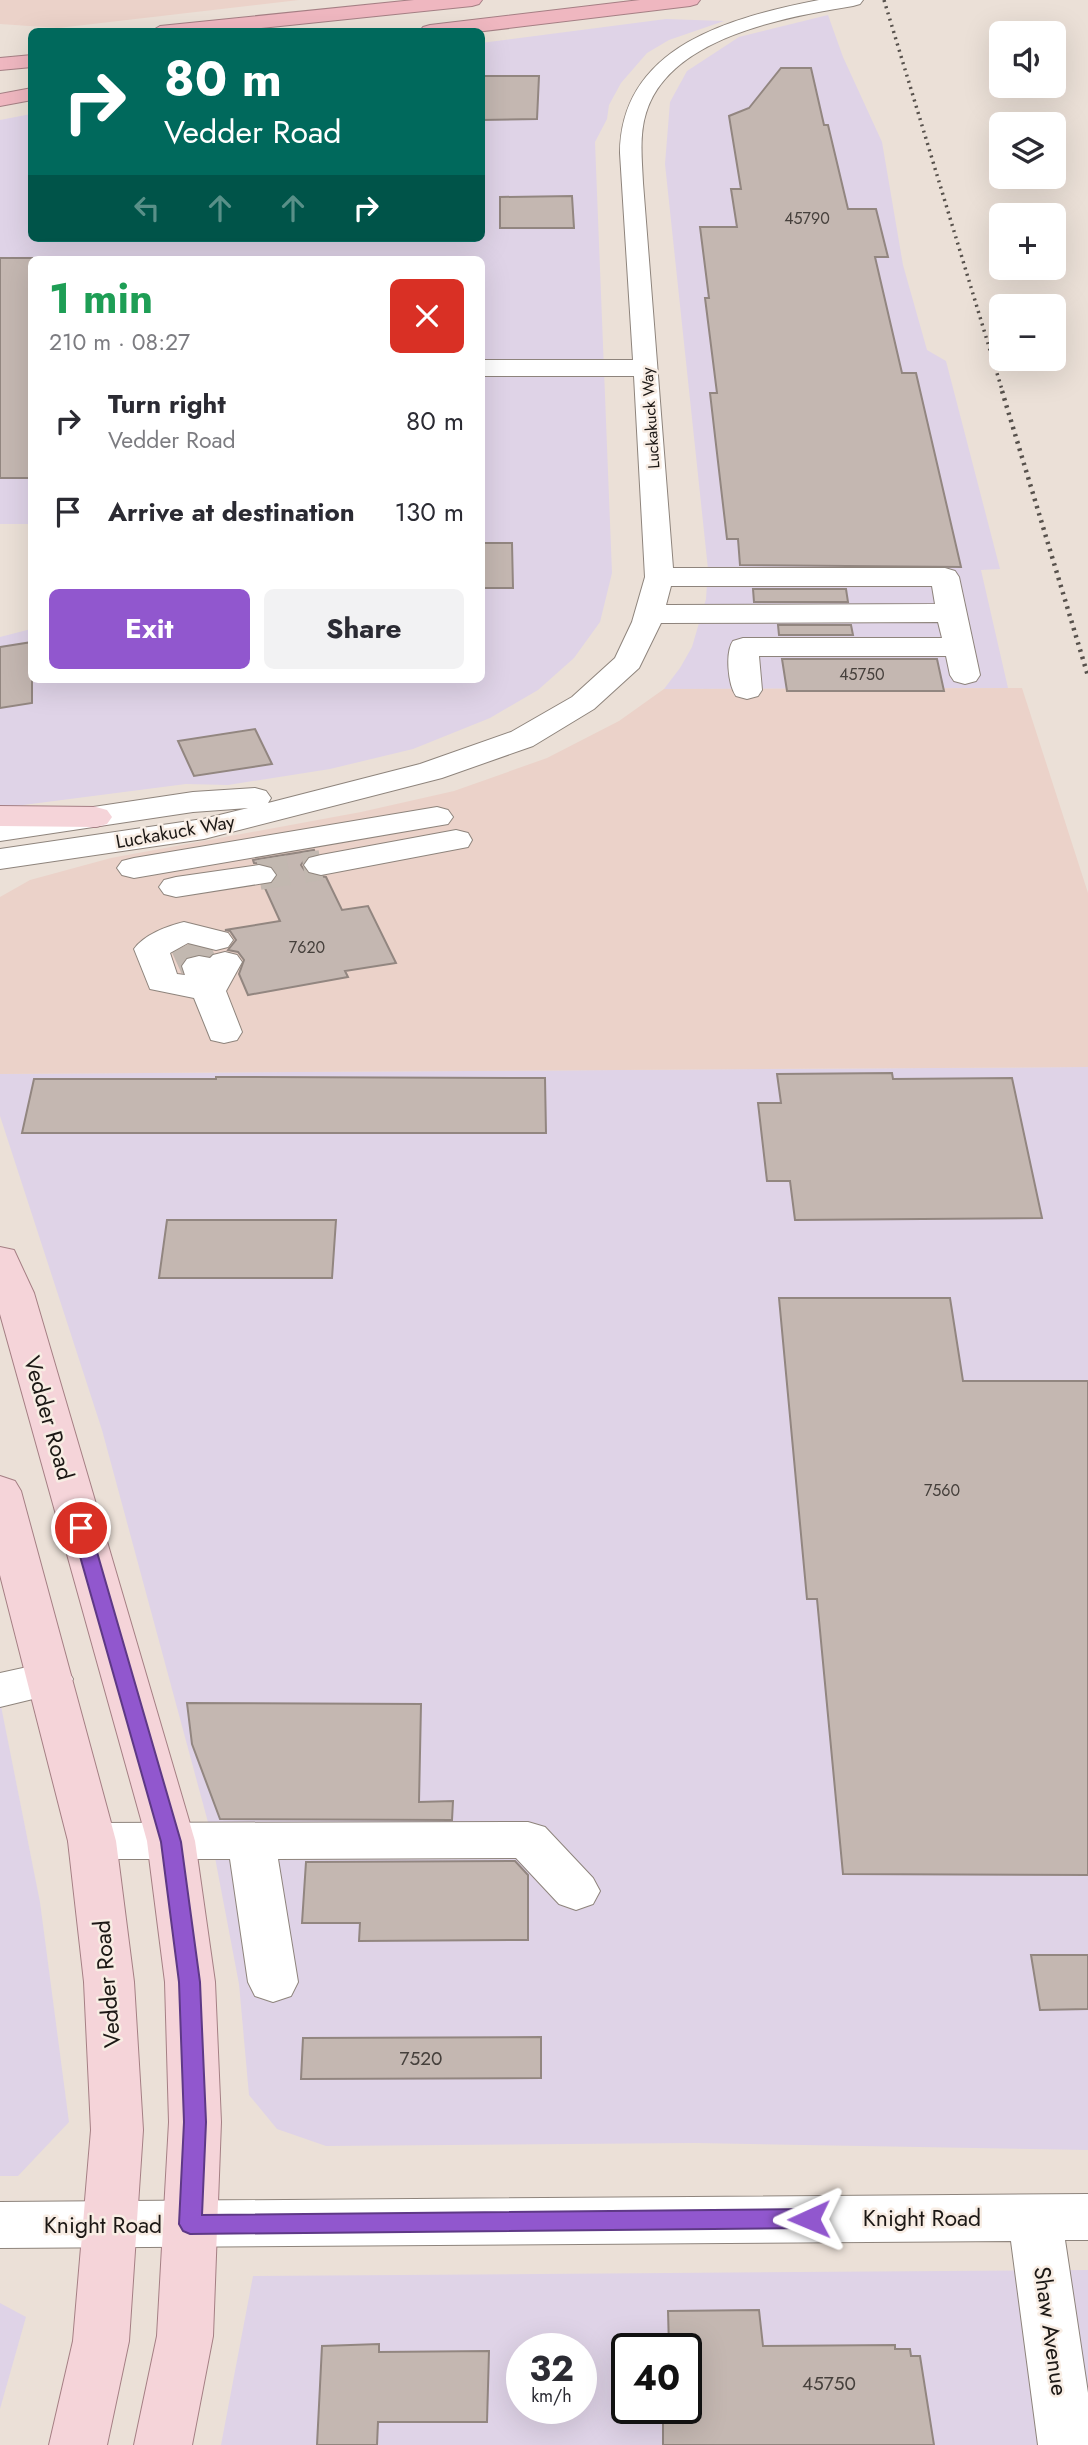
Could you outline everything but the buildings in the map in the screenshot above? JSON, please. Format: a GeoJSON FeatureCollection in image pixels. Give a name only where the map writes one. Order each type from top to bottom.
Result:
{"type":"FeatureCollection","features":[{"type":"Feature","properties":{"kind":"highway"},"geometry":{"type":"LineString","coordinates":[[199,28],[472,0]]}},
{"type":"Feature","properties":{"kind":"highway"},"geometry":{"type":"LineString","coordinates":[[301,28],[526,0]]}},
{"type":"Feature","properties":{"kind":"highway"},"geometry":{"type":"LineString","coordinates":[[460,28],[690,0]]}},
{"type":"Feature","properties":{"kind":"highway"},"geometry":{"type":"LineString","coordinates":[[483,28],[586,12]]}},
{"type":"Feature","properties":{"kind":"highway"},"geometry":{"type":"LineString","coordinates":[[0,64],[28,61]]}},
{"type":"Feature","properties":{"kind":"highway"},"geometry":{"type":"LineString","coordinates":[[0,83],[28,80]]}},
{"type":"Feature","properties":{"kind":"highway"},"geometry":{"type":"LineString","coordinates":[[0,100],[28,95]]}},
{"type":"Feature","properties":{"kind":"main road"},"geometry":{"type":"LineString","coordinates":[[0,816],[96,817]]}},
{"type":"Feature","properties":{"kind":"main road","name":"Vedder Road"},"geometry":{"type":"LineString","coordinates":[[0,1259],[14,1293],[171,1842],[190,1982],[195,2122],[185,2336],[163,2445]]}},
{"type":"Feature","properties":{"kind":"main road","name":"Vedder Road"},"geometry":{"type":"LineString","coordinates":[[2,1506],[92,1842],[109,1982],[117,2130],[101,2341],[78,2445]]}},
{"type":"Feature","properties":{"kind":"street","name":"Luckakuck Way"},"geometry":{"type":"LineString","coordinates":[[0,859],[204,829],[431,771],[522,739],[583,703],[628,662],[648,614],[659,577],[630,135],[638,105],[647,86],[673,61],[726,32],[769,17],[853,0]]}},
{"type":"Feature","properties":{"kind":"street"},"geometry":{"type":"LineString","coordinates":[[485,368],[646,368]]}},
{"type":"Feature","properties":{"kind":"street"},"geometry":{"type":"LineString","coordinates":[[659,577],[944,576],[965,675]]}},
{"type":"Feature","properties":{"kind":"street"},"geometry":{"type":"LineString","coordinates":[[725,577],[718,587],[733,614],[743,647],[747,690]]}},
{"type":"Feature","properties":{"kind":"street"},"geometry":{"type":"LineString","coordinates":[[648,614],[951,614]]}},
{"type":"Feature","properties":{"kind":"street"},"geometry":{"type":"LineString","coordinates":[[743,647],[958,647]]}},
{"type":"Feature","properties":{"kind":"street","name":"Luckakuck Way"},"geometry":{"type":"LineString","coordinates":[[0,831],[193,802],[348,792]]}},
{"type":"Feature","properties":{"kind":"street"},"geometry":{"type":"LineString","coordinates":[[259,875],[138,880],[446,828],[321,866]]}},
{"type":"Feature","properties":{"kind":"street"},"geometry":{"type":"LineString","coordinates":[[200,951],[224,1032]]}},
{"type":"Feature","properties":{"kind":"street"},"geometry":{"type":"LineString","coordinates":[[0,1690],[50,1679]]}},
{"type":"Feature","properties":{"kind":"street"},"geometry":{"type":"LineString","coordinates":[[92,1842],[528,1840],[576,1891]]}},
{"type":"Feature","properties":{"kind":"street"},"geometry":{"type":"LineString","coordinates":[[251,1841],[273,1982]]}},
{"type":"Feature","properties":{"kind":"street","name":"Shaw Avenue"},"geometry":{"type":"LineString","coordinates":[[1035,2217],[1067,2445]]}},
{"type":"Feature","properties":{"kind":"street","name":"Knight Road"},"geometry":{"type":"LineString","coordinates":[[0,2225],[1088,2217]]}},
{"type":"Feature","properties":{"kind":"shaded area"},"geometry":{"type":"Polygon","coordinates":[[[0,0],[299,0],[58,28],[0,24],[0,0]]]}},
{"type":"Feature","properties":{"kind":"shaded area"},"geometry":{"type":"Polygon","coordinates":[[[828,15],[843,57],[882,142],[903,265],[927,350],[946,361],[1000,569],[981,570],[1008,688],[664,689],[692,647],[706,599],[708,569],[665,164],[670,102],[687,71],[739,37],[828,15]]]}},
{"type":"Feature","properties":{"kind":"shaded area"},"geometry":{"type":"Polygon","coordinates":[[[666,19],[724,21],[669,40],[647,53],[621,83],[609,105],[607,119],[595,142],[612,573],[600,622],[574,658],[538,690],[490,718],[413,749],[330,769],[228,785],[186,784],[0,808],[0,637],[28,630],[28,683],[485,683],[485,256],[28,256],[28,524],[0,524],[0,120],[28,115],[28,242],[485,242],[485,42],[666,19]]]}},
{"type":"Feature","properties":{"kind":"shaded area"},"geometry":{"type":"Polygon","coordinates":[[[1022,688],[1088,893],[1088,1067],[0,1074],[0,897],[30,880],[111,858],[361,812],[454,791],[547,758],[619,721],[664,689],[1022,688]]]}},
{"type":"Feature","properties":{"kind":"shaded area"},"geometry":{"type":"Polygon","coordinates":[[[1088,1067],[1088,2150],[695,2143],[326,2146],[277,2129],[249,2095],[239,1984],[209,1826],[102,1430],[0,1116],[0,1074],[1088,1067]]]}},
{"type":"Feature","properties":{"kind":"shaded area"},"geometry":{"type":"Polygon","coordinates":[[[0,1701],[40,1902],[69,2122],[18,2176],[0,2176],[0,1701]]]}},
{"type":"Feature","properties":{"kind":"shaded area"},"geometry":{"type":"Polygon","coordinates":[[[1088,2270],[1088,2445],[221,2445],[253,2276],[1088,2270]]]}},
{"type":"Feature","properties":{"kind":"shaded area"},"geometry":{"type":"Polygon","coordinates":[[[0,2303],[26,2317],[0,2409],[0,2303]]]}},
{"type":"Feature","properties":{"kind":"tunnel"},"geometry":{"type":"LineString","coordinates":[[259,875],[321,865]]}},
{"type":"Feature","properties":{"kind":"tunnel"},"geometry":{"type":"LineString","coordinates":[[189,944],[199,966]]}},
{"type":"Feature","properties":{"kind":"railway"},"geometry":{"type":"LineString","coordinates":[[884,0],[1003,393]]}},
{"type":"Feature","properties":{"kind":"railway"},"geometry":{"type":"LineString","coordinates":[[1002,391],[1088,676]]}},
{"type":"Feature","properties":{"kind":"route"},"geometry":{"type":"LineString","coordinates":[[81,1528],[171,1842],[190,1982],[195,2122],[190,2224],[809,2219]]}}]}
